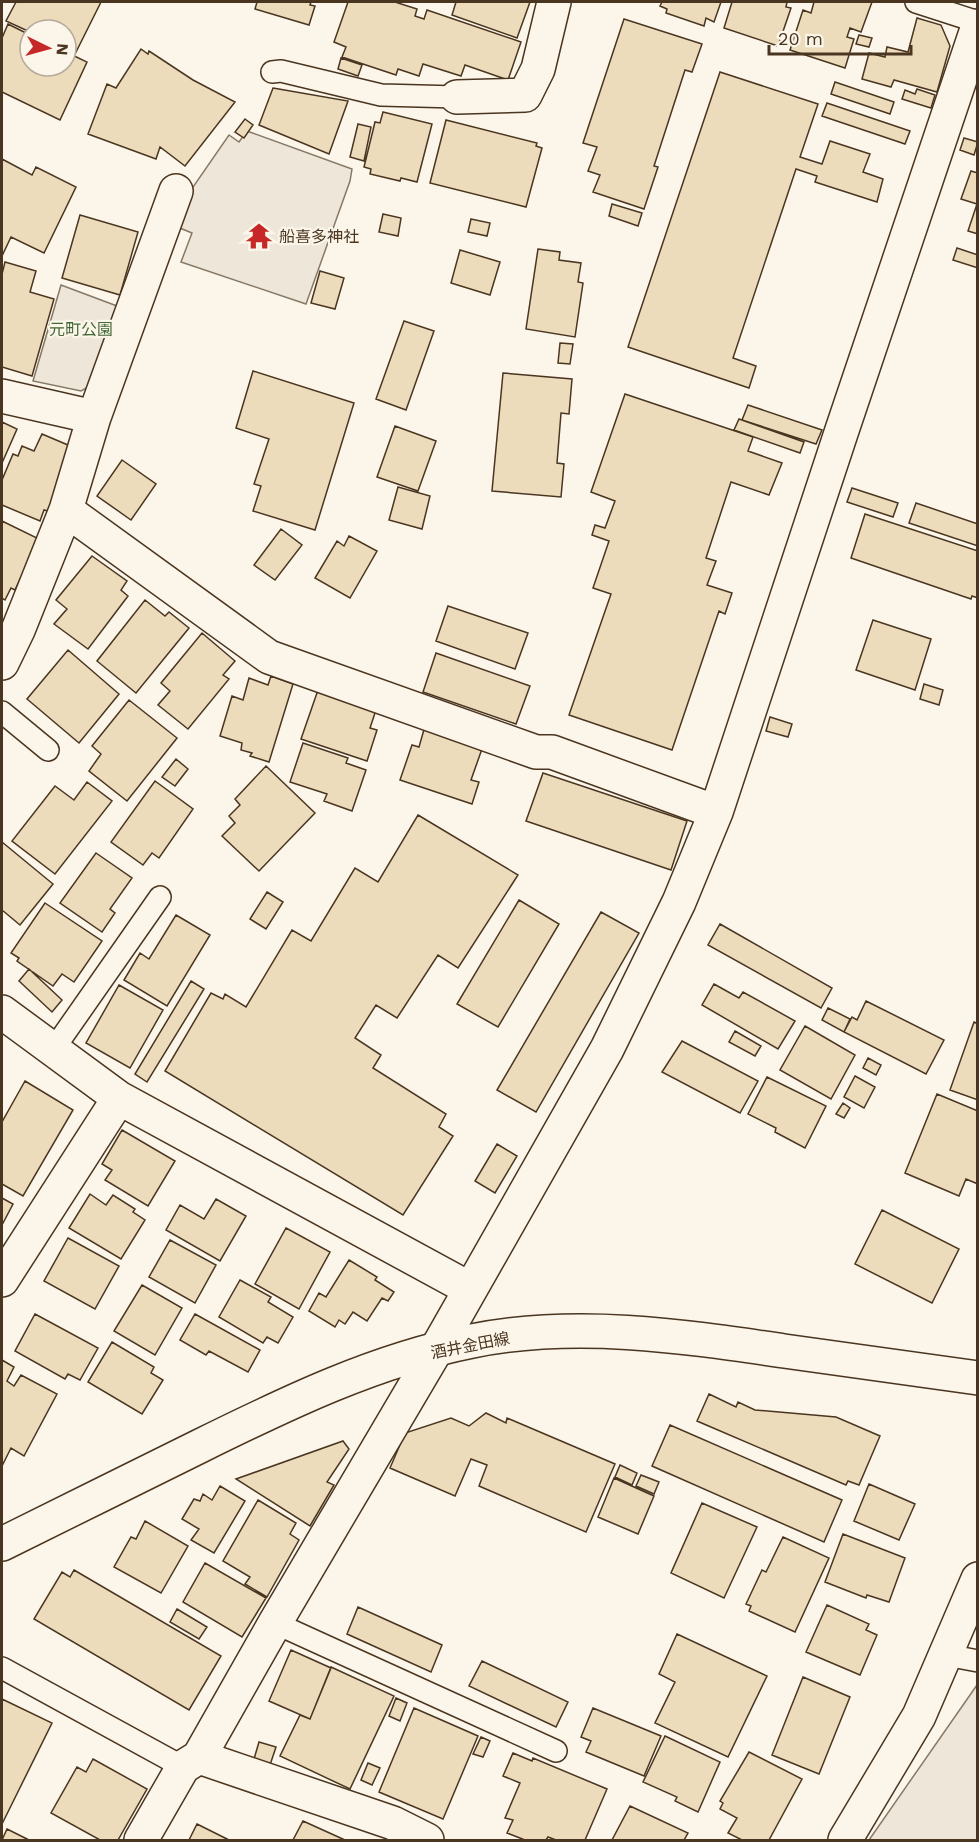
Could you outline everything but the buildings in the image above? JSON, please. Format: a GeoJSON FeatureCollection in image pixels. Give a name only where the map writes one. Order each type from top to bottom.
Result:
{"type":"FeatureCollection","features":[{"type":"Feature","properties":{"kind":"street"},"geometry":{"type":"LineString","coordinates":[[456,97],[525,95],[537,69],[554,2]]}},
{"type":"Feature","properties":{"kind":"street"},"geometry":{"type":"LineString","coordinates":[[141,1840],[275,1623],[436,1350],[607,1049],[679,902],[716,812],[840,433],[978,24]]}},
{"type":"Feature","properties":{"kind":"street"},"geometry":{"type":"LineString","coordinates":[[6,643],[66,510],[94,417],[176,191]]}},
{"type":"Feature","properties":{"kind":"street"},"geometry":{"type":"LineString","coordinates":[[2,396],[94,417]]}},
{"type":"Feature","properties":{"kind":"street"},"geometry":{"type":"LineString","coordinates":[[66,510],[269,657],[536,752],[552,752],[716,812]]}},
{"type":"Feature","properties":{"kind":"street"},"geometry":{"type":"LineString","coordinates":[[2,1012],[119,1098],[470,1288]]}},
{"type":"Feature","properties":{"kind":"street"},"geometry":{"type":"LineString","coordinates":[[2,1280],[119,1098]]}},
{"type":"Feature","properties":{"kind":"street","name":"酒井金田線"},"geometry":{"type":"LineString","coordinates":[[2,1544],[282,1406],[374,1368],[472,1341],[517,1335],[583,1331],[637,1333],[693,1338],[978,1378]]}},
{"type":"Feature","properties":{"kind":"street"},"geometry":{"type":"LineString","coordinates":[[845,1840],[919,1716],[978,1579]]}},
{"type":"Feature","properties":{"kind":"street"},"geometry":{"type":"LineString","coordinates":[[191,1762],[393,1823],[427,1840]]}},
{"type":"Feature","properties":{"kind":"lane"},"geometry":{"type":"LineString","coordinates":[[916,2],[978,24]]}},
{"type":"Feature","properties":{"kind":"lane"},"geometry":{"type":"LineString","coordinates":[[272,72],[281,72],[381,95],[456,97]]}},
{"type":"Feature","properties":{"kind":"lane"},"geometry":{"type":"LineString","coordinates":[[2,712],[48,750]]}},
{"type":"Feature","properties":{"kind":"lane"},"geometry":{"type":"LineString","coordinates":[[53,1050],[160,897]]}},
{"type":"Feature","properties":{"kind":"lane"},"geometry":{"type":"LineString","coordinates":[[275,1623],[556,1751]]}},
{"type":"Feature","properties":{"kind":"lane"},"geometry":{"type":"LineString","coordinates":[[946,1655],[978,1661]]}},
{"type":"Feature","properties":{"kind":"lane"},"geometry":{"type":"LineString","coordinates":[[2,1668],[191,1762]]}},
{"type":"Feature","properties":{"kind":"green space"},"geometry":{"type":"Polygon","coordinates":[[[247,131],[352,169],[350,181],[306,304],[181,262],[192,233],[175,226],[193,187],[229,135],[239,142],[247,131]]]}},
{"type":"Feature","properties":{"kind":"green space","name":"元町公園"},"geometry":{"type":"Polygon","coordinates":[[[61,285],[125,309],[92,385],[81,391],[33,381],[61,285]]]}},
{"type":"Feature","properties":{"kind":"green space"},"geometry":{"type":"Polygon","coordinates":[[[977,1685],[977,1840],[869,1840],[977,1685]]]}},
{"type":"Feature","properties":{"kind":"place","name":"船喜多神社"},"geometry":{"type":"Point","coordinates":[259,236]}}]}
